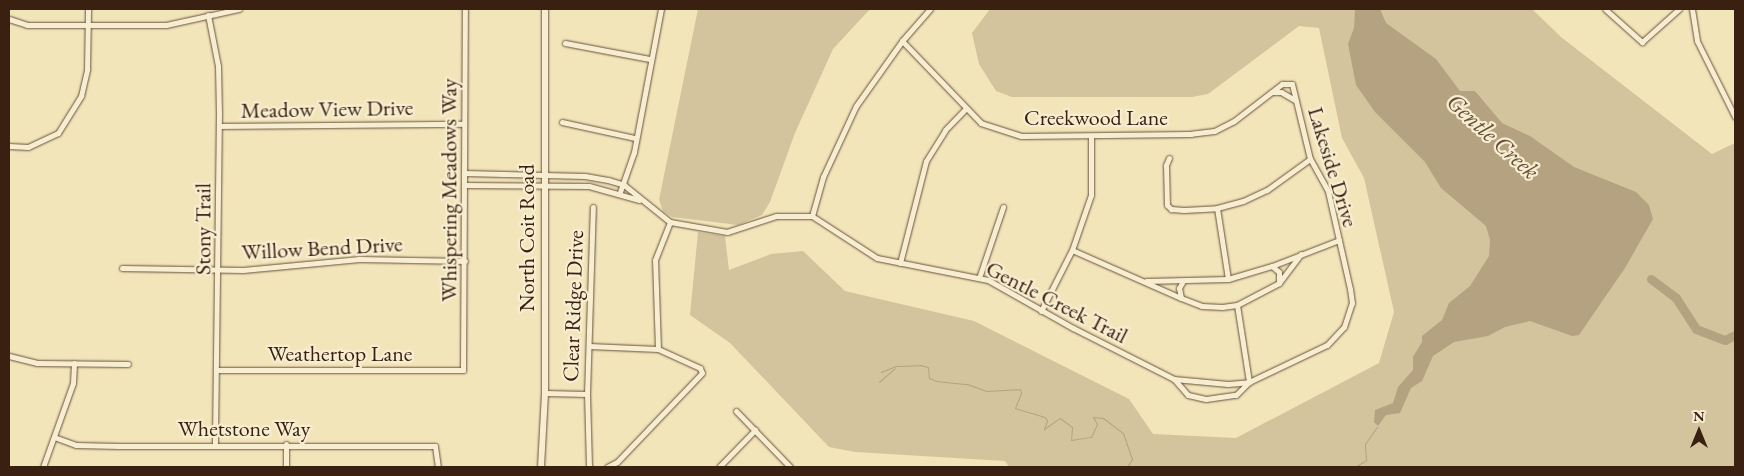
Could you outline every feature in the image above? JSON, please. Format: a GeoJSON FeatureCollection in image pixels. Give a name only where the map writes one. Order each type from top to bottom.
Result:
{"type":"FeatureCollection","features":[{"type":"Feature","properties":{"kind":"street"},"geometry":{"type":"LineString","coordinates":[[9,146],[28,147],[58,133],[81,96],[87,68],[88,9]]}},
{"type":"Feature","properties":{"kind":"street"},"geometry":{"type":"LineString","coordinates":[[9,19],[27,25],[166,24],[239,9]]}},
{"type":"Feature","properties":{"kind":"street","name":"Whispering Meadows Way"},"geometry":{"type":"LineString","coordinates":[[463,370],[466,9]]}},
{"type":"Feature","properties":{"kind":"street","name":"North Coit Road"},"geometry":{"type":"LineString","coordinates":[[541,467],[545,394],[545,9]]}},
{"type":"Feature","properties":{"kind":"street"},"geometry":{"type":"LineString","coordinates":[[620,192],[624,185],[635,138],[661,9]]}},
{"type":"Feature","properties":{"kind":"street"},"geometry":{"type":"LineString","coordinates":[[464,173],[584,176],[624,185],[670,222],[728,232],[776,216],[812,216],[823,178],[856,106],[902,41],[930,9]]}},
{"type":"Feature","properties":{"kind":"street"},"geometry":{"type":"LineString","coordinates":[[1605,9],[1642,42],[1679,9]]}},
{"type":"Feature","properties":{"kind":"street"},"geometry":{"type":"LineString","coordinates":[[1692,9],[1697,41],[1735,117]]}},
{"type":"Feature","properties":{"kind":"street","name":"Stony Trail"},"geometry":{"type":"LineString","coordinates":[[208,15],[218,66],[220,126],[215,444]]}},
{"type":"Feature","properties":{"kind":"street","name":"Creekwood Lane"},"geometry":{"type":"LineString","coordinates":[[902,41],[980,123],[1021,136],[1091,137],[1214,131],[1234,121],[1282,84]]}},
{"type":"Feature","properties":{"kind":"street"},"geometry":{"type":"LineString","coordinates":[[564,43],[650,59]]}},
{"type":"Feature","properties":{"kind":"street","name":"Lakeside Drive"},"geometry":{"type":"LineString","coordinates":[[1282,84],[1292,84],[1310,159],[1328,191],[1352,303]]}},
{"type":"Feature","properties":{"kind":"street","name":"Lakeside Drive"},"geometry":{"type":"LineString","coordinates":[[1271,92],[1281,92],[1295,100]]}},
{"type":"Feature","properties":{"kind":"street"},"geometry":{"type":"LineString","coordinates":[[900,263],[926,161],[945,130],[965,109]]}},
{"type":"Feature","properties":{"kind":"street"},"geometry":{"type":"LineString","coordinates":[[562,122],[635,138]]}},
{"type":"Feature","properties":{"kind":"street","name":"Meadow View Drive"},"geometry":{"type":"LineString","coordinates":[[220,126],[464,124]]}},
{"type":"Feature","properties":{"kind":"street"},"geometry":{"type":"LineString","coordinates":[[1041,311],[1072,250],[1091,195],[1091,137]]}},
{"type":"Feature","properties":{"kind":"street"},"geometry":{"type":"LineString","coordinates":[[1169,158],[1166,165],[1167,205],[1171,210],[1217,208],[1267,190],[1310,159]]}},
{"type":"Feature","properties":{"kind":"street"},"geometry":{"type":"LineString","coordinates":[[464,184],[589,186],[620,192],[644,202]]}},
{"type":"Feature","properties":{"kind":"street","name":"Clear Ridge Drive"},"geometry":{"type":"LineString","coordinates":[[545,394],[587,394],[593,207]]}},
{"type":"Feature","properties":{"kind":"street"},"geometry":{"type":"LineString","coordinates":[[979,278],[1003,207]]}},
{"type":"Feature","properties":{"kind":"street"},"geometry":{"type":"LineString","coordinates":[[1217,208],[1228,279]]}},
{"type":"Feature","properties":{"kind":"street","name":"Gentle Creek Trail"},"geometry":{"type":"LineString","coordinates":[[812,216],[854,246],[877,258],[979,278],[1174,379],[1188,395],[1206,399],[1236,395],[1249,382],[1327,345],[1344,327],[1352,303]]}},
{"type":"Feature","properties":{"kind":"street"},"geometry":{"type":"LineString","coordinates":[[658,349],[655,260],[670,222]]}},
{"type":"Feature","properties":{"kind":"street"},"geometry":{"type":"LineString","coordinates":[[1144,281],[1228,279],[1272,266],[1339,240]]}},
{"type":"Feature","properties":{"kind":"street"},"geometry":{"type":"LineString","coordinates":[[1072,250],[1117,272],[1144,281],[1202,306],[1237,305],[1279,283],[1301,254]]}},
{"type":"Feature","properties":{"kind":"street","name":"Willow Bend Drive"},"geometry":{"type":"LineString","coordinates":[[122,268],[219,269],[360,259],[465,261]]}},
{"type":"Feature","properties":{"kind":"street"},"geometry":{"type":"LineString","coordinates":[[1272,266],[1279,272],[1279,283]]}},
{"type":"Feature","properties":{"kind":"street"},"geometry":{"type":"LineString","coordinates":[[1181,298],[1179,288],[1183,281]]}},
{"type":"Feature","properties":{"kind":"street"},"geometry":{"type":"LineString","coordinates":[[1237,305],[1249,382]]}},
{"type":"Feature","properties":{"kind":"street"},"geometry":{"type":"LineString","coordinates":[[589,346],[658,349],[700,368],[702,373],[617,462],[607,467]]}},
{"type":"Feature","properties":{"kind":"street"},"geometry":{"type":"LineString","coordinates":[[9,356],[37,363],[128,364]]}},
{"type":"Feature","properties":{"kind":"street"},"geometry":{"type":"LineString","coordinates":[[43,467],[74,384],[74,363]]}},
{"type":"Feature","properties":{"kind":"street","name":"Weathertop Lane"},"geometry":{"type":"LineString","coordinates":[[216,370],[463,370]]}},
{"type":"Feature","properties":{"kind":"street","name":"Gentle Creek Trail"},"geometry":{"type":"LineString","coordinates":[[1174,379],[1228,384],[1249,382]]}},
{"type":"Feature","properties":{"kind":"street"},"geometry":{"type":"LineString","coordinates":[[587,394],[589,467]]}},
{"type":"Feature","properties":{"kind":"street"},"geometry":{"type":"LineString","coordinates":[[736,410],[790,467]]}},
{"type":"Feature","properties":{"kind":"street"},"geometry":{"type":"LineString","coordinates":[[719,467],[755,430]]}},
{"type":"Feature","properties":{"kind":"street","name":"Whetstone Way"},"geometry":{"type":"LineString","coordinates":[[54,437],[76,445],[286,444],[435,446],[438,467]]}},
{"type":"Feature","properties":{"kind":"street"},"geometry":{"type":"LineString","coordinates":[[286,444],[286,467]]}},
{"type":"Feature","properties":{"kind":"shaded area"},"geometry":{"type":"Polygon","coordinates":[[[698,9],[870,9],[833,49],[795,133],[770,202],[762,215],[738,225],[672,217],[663,211],[659,200],[698,9]]]}},
{"type":"Feature","properties":{"kind":"shaded area"},"geometry":{"type":"Polygon","coordinates":[[[990,9],[1532,9],[1561,37],[1712,154],[1735,143],[1735,467],[1009,467],[1005,461],[855,452],[829,447],[730,343],[690,315],[698,232],[725,236],[729,270],[771,254],[803,251],[845,291],[974,321],[1129,399],[1153,434],[1236,438],[1379,363],[1394,312],[1364,178],[1342,138],[1319,28],[1299,26],[1208,94],[1192,97],[1012,97],[996,91],[979,64],[972,33],[990,9]]]}},
{"type":"Feature","properties":{"kind":"water"},"geometry":{"type":"Polygon","coordinates":[[[1355,9],[1380,9],[1386,23],[1436,59],[1460,91],[1475,91],[1502,123],[1530,136],[1574,167],[1636,192],[1649,205],[1653,219],[1625,268],[1579,335],[1572,336],[1530,321],[1505,327],[1488,336],[1454,342],[1433,356],[1422,381],[1411,388],[1400,413],[1386,415],[1378,426],[1374,422],[1375,410],[1393,403],[1398,387],[1413,370],[1413,357],[1422,342],[1422,336],[1442,320],[1449,303],[1470,286],[1489,256],[1490,240],[1486,226],[1441,188],[1425,162],[1375,112],[1356,85],[1348,44],[1354,28],[1355,9]]]}},
{"type":"Feature","properties":{"kind":"waterway","name":"Gentle Creek"},"geometry":{"type":"LineString","coordinates":[[1651,279],[1676,298],[1696,329],[1725,340],[1735,335]]}},
{"type":"Feature","properties":{"kind":"waterway"},"geometry":{"type":"LineString","coordinates":[[881,372],[896,366],[920,365],[928,367],[929,378],[936,381],[967,384],[986,391],[1020,389],[1021,393],[1015,408],[1045,417],[1047,421],[1044,429],[1060,418],[1072,427],[1071,440],[1091,437],[1097,424],[1093,417],[1103,418],[1123,433],[1132,459],[1127,467]]}},
{"type":"Feature","properties":{"kind":"waterway"},"geometry":{"type":"LineString","coordinates":[[879,382],[895,368]]}},
{"type":"Feature","properties":{"kind":"waterway"},"geometry":{"type":"LineString","coordinates":[[1355,467],[1366,460],[1365,444],[1377,427]]}}]}
